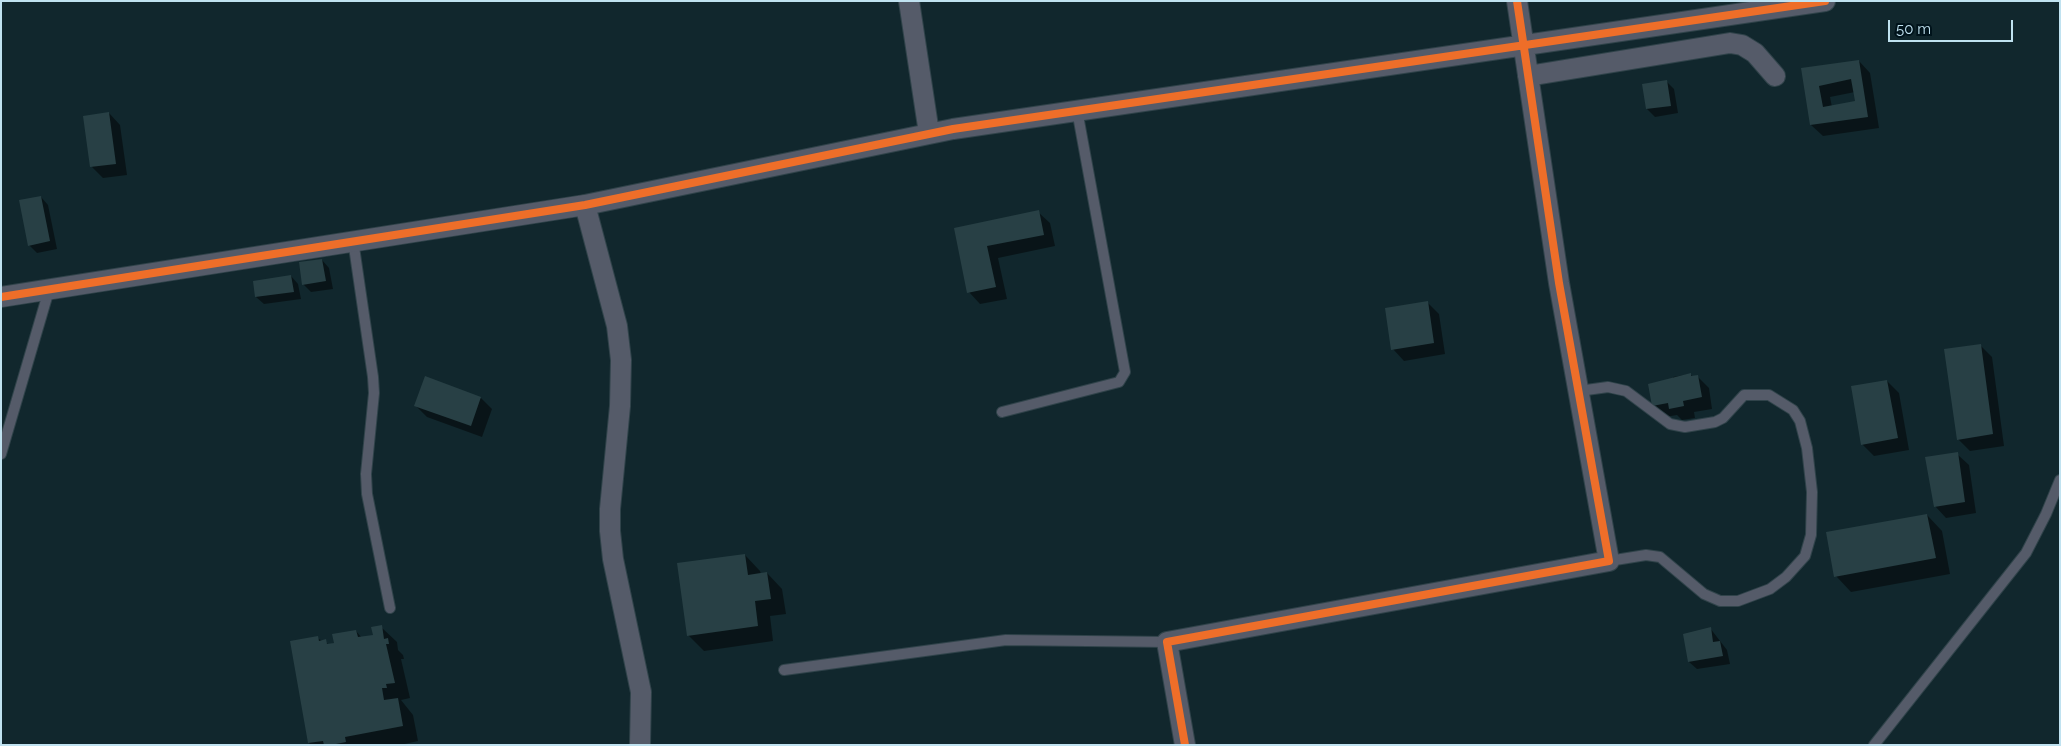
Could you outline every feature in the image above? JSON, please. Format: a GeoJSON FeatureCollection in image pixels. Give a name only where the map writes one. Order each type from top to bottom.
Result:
{"type":"FeatureCollection","features":[{"type":"Feature","properties":{"kind":"street"},"geometry":{"type":"LineString","coordinates":[[908,1],[928,133]]}},
{"type":"Feature","properties":{"kind":"street"},"geometry":{"type":"LineString","coordinates":[[1185,745],[1167,642],[1609,561],[1559,283],[1517,1]]}},
{"type":"Feature","properties":{"kind":"street"},"geometry":{"type":"LineString","coordinates":[[1,296],[585,205],[928,133],[1825,1]]}},
{"type":"Feature","properties":{"kind":"street"},"geometry":{"type":"LineString","coordinates":[[1528,76],[1730,43],[1742,45],[1755,53],[1775,76]]}},
{"type":"Feature","properties":{"kind":"street"},"geometry":{"type":"LineString","coordinates":[[585,205],[617,326],[621,360],[620,406],[610,509],[610,532],[613,559],[641,692],[640,745]]}},
{"type":"Feature","properties":{"kind":"lane"},"geometry":{"type":"LineString","coordinates":[[1002,412],[1119,382],[1125,372],[1077,110]]}},
{"type":"Feature","properties":{"kind":"lane"},"geometry":{"type":"LineString","coordinates":[[353,240],[373,377],[366,474],[367,494],[390,608]]}},
{"type":"Feature","properties":{"kind":"lane"},"geometry":{"type":"LineString","coordinates":[[1,454],[49,290]]}},
{"type":"Feature","properties":{"kind":"lane"},"geometry":{"type":"LineString","coordinates":[[1578,391],[1608,387],[1626,390],[1670,424],[1685,427],[1715,422],[1723,418],[1744,395],[1769,395],[1793,410],[1800,421],[1807,448],[1812,492],[1811,534],[1805,556],[1786,577],[1770,589],[1738,601],[1720,601],[1704,594],[1660,557],[1646,555],[1609,561]]}},
{"type":"Feature","properties":{"kind":"lane"},"geometry":{"type":"LineString","coordinates":[[1874,745],[2026,553],[2046,514],[2060,480]]}},
{"type":"Feature","properties":{"kind":"lane"},"geometry":{"type":"LineString","coordinates":[[784,670],[1006,640],[1167,642]]}},
{"type":"Feature","properties":{"kind":"building"},"geometry":{"type":"Polygon","coordinates":[[[1859,60],[1868,117],[1810,125],[1801,68],[1859,60]],[[1851,79],[1819,86],[1823,107],[1855,101],[1851,79]]]}},
{"type":"Feature","properties":{"kind":"building"},"geometry":{"type":"Polygon","coordinates":[[[1667,80],[1671,106],[1646,109],[1642,84],[1667,80]]]}},
{"type":"Feature","properties":{"kind":"building"},"geometry":{"type":"Polygon","coordinates":[[[109,112],[116,164],[90,167],[83,116],[109,112]]]}},
{"type":"Feature","properties":{"kind":"building"},"geometry":{"type":"Polygon","coordinates":[[[41,196],[50,241],[28,246],[19,200],[41,196]]]}},
{"type":"Feature","properties":{"kind":"building"},"geometry":{"type":"Polygon","coordinates":[[[1039,210],[1044,235],[987,246],[996,287],[967,293],[954,228],[1039,210]]]}},
{"type":"Feature","properties":{"kind":"building"},"geometry":{"type":"Polygon","coordinates":[[[322,259],[326,281],[302,285],[299,262],[322,259]]]}},
{"type":"Feature","properties":{"kind":"building"},"geometry":{"type":"Polygon","coordinates":[[[291,275],[294,292],[255,297],[253,281],[291,275]]]}},
{"type":"Feature","properties":{"kind":"building"},"geometry":{"type":"Polygon","coordinates":[[[1428,301],[1434,343],[1391,350],[1385,308],[1428,301]]]}},
{"type":"Feature","properties":{"kind":"building"},"geometry":{"type":"Polygon","coordinates":[[[1981,344],[1993,434],[1957,440],[1944,349],[1981,344]]]}},
{"type":"Feature","properties":{"kind":"building"},"geometry":{"type":"Polygon","coordinates":[[[1691,373],[1691,376],[1698,375],[1702,397],[1683,401],[1684,406],[1669,409],[1668,403],[1652,406],[1648,384],[1691,373]]]}},
{"type":"Feature","properties":{"kind":"building"},"geometry":{"type":"Polygon","coordinates":[[[425,376],[481,397],[471,426],[414,406],[425,376]]]}},
{"type":"Feature","properties":{"kind":"building"},"geometry":{"type":"Polygon","coordinates":[[[1887,380],[1898,438],[1861,445],[1851,386],[1887,380]]]}},
{"type":"Feature","properties":{"kind":"building"},"geometry":{"type":"Polygon","coordinates":[[[1958,452],[1965,502],[1934,507],[1925,457],[1958,452]]]}},
{"type":"Feature","properties":{"kind":"building"},"geometry":{"type":"Polygon","coordinates":[[[1927,514],[1936,558],[1834,577],[1826,532],[1927,514]]]}},
{"type":"Feature","properties":{"kind":"building"},"geometry":{"type":"Polygon","coordinates":[[[745,554],[748,575],[767,572],[771,599],[755,601],[758,626],[687,636],[677,563],[745,554]]]}},
{"type":"Feature","properties":{"kind":"building"},"geometry":{"type":"Polygon","coordinates":[[[382,625],[384,639],[388,638],[389,644],[386,644],[395,683],[386,684],[387,688],[382,688],[384,700],[398,698],[403,726],[345,737],[346,742],[331,745],[324,745],[323,741],[308,743],[290,641],[318,636],[319,641],[326,639],[327,644],[334,643],[332,634],[356,630],[358,637],[373,635],[371,627],[382,625]]]}},
{"type":"Feature","properties":{"kind":"building"},"geometry":{"type":"Polygon","coordinates":[[[1711,627],[1713,642],[1720,641],[1723,656],[1688,662],[1683,634],[1711,627]]]}},
{"type":"Feature","properties":{"kind":"cycle path"},"geometry":{"type":"LineString","coordinates":[[1185,745],[1167,642],[1609,561],[1559,283],[1517,1]]}},
{"type":"Feature","properties":{"kind":"cycle path"},"geometry":{"type":"LineString","coordinates":[[1,297],[585,205],[953,129],[1825,1]]}}]}
